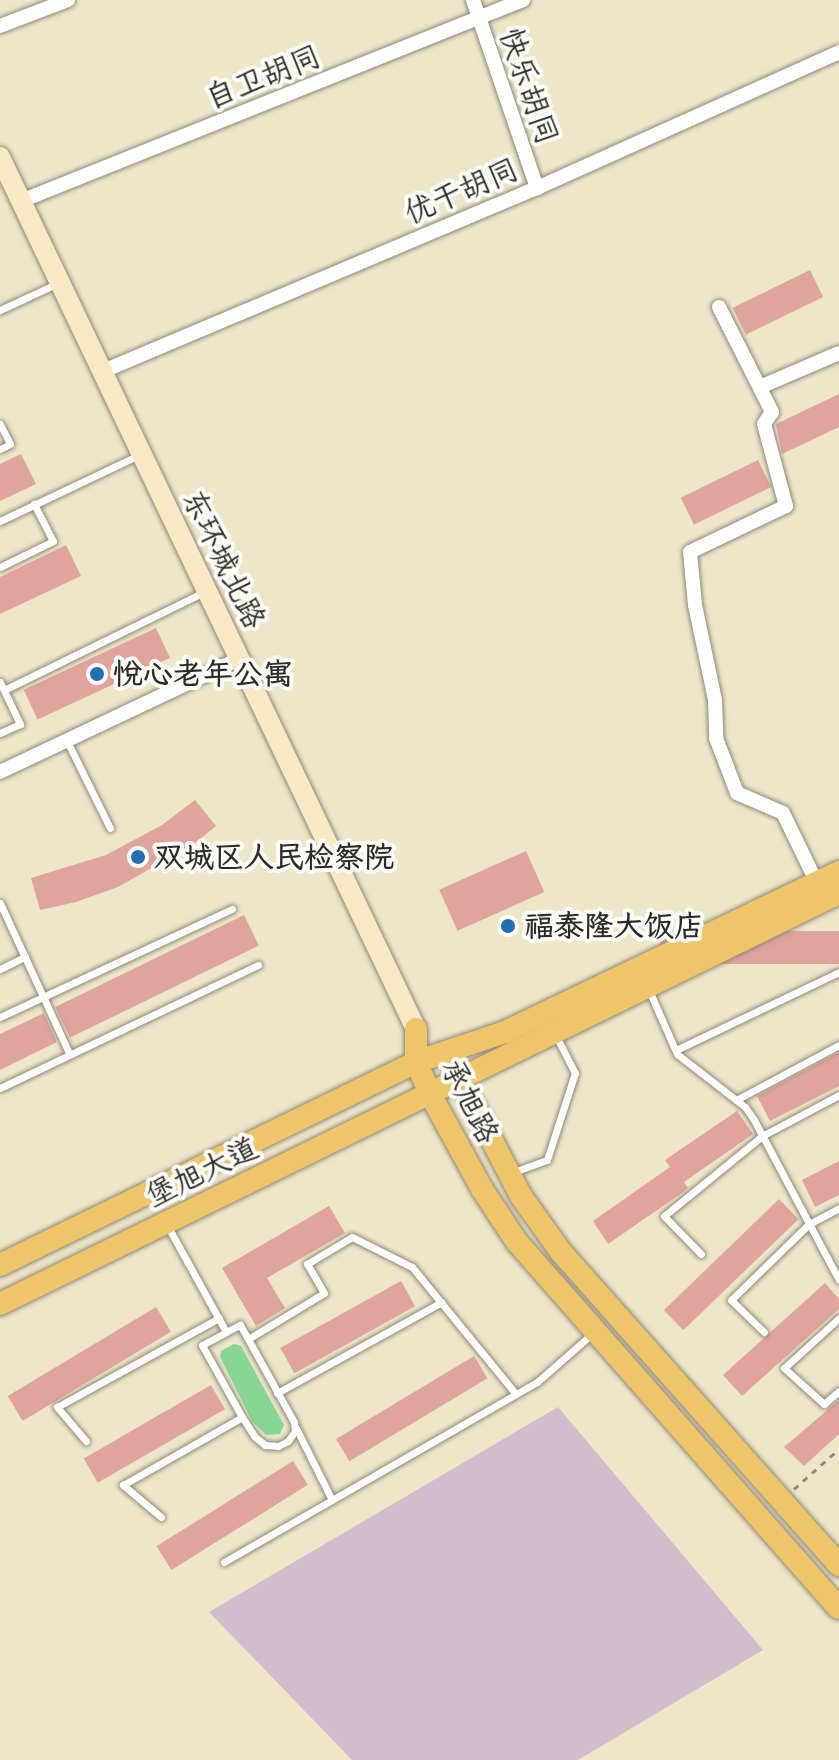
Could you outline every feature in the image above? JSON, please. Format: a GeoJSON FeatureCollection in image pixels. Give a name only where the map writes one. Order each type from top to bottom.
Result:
{"type":"FeatureCollection","features":[{"type":"Feature","properties":{"kind":"main road","name":"东环城北路"},"geometry":{"type":"LineString","coordinates":[[0,157],[416,1029]]}},
{"type":"Feature","properties":{"kind":"main road"},"geometry":{"type":"LineString","coordinates":[[643,978],[839,872]]}},
{"type":"Feature","properties":{"kind":"main road"},"geometry":{"type":"LineString","coordinates":[[643,978],[839,893]]}},
{"type":"Feature","properties":{"kind":"main road","name":"堡旭大道"},"geometry":{"type":"LineString","coordinates":[[0,1304],[554,1033],[643,978]]}},
{"type":"Feature","properties":{"kind":"main road","name":"堡旭大道"},"geometry":{"type":"LineString","coordinates":[[0,1265],[416,1062],[505,1032],[643,978]]}},
{"type":"Feature","properties":{"kind":"main road","name":"承旭路"},"geometry":{"type":"LineString","coordinates":[[416,1029],[446,1052],[509,1174],[561,1252],[839,1565]]}},
{"type":"Feature","properties":{"kind":"main road","name":"承旭路"},"geometry":{"type":"LineString","coordinates":[[416,1029],[416,1062],[430,1094],[482,1189],[517,1242],[839,1608]]}},
{"type":"Feature","properties":{"kind":"street"},"geometry":{"type":"LineString","coordinates":[[0,26],[68,0]]}},
{"type":"Feature","properties":{"kind":"street","name":"快乐胡同"},"geometry":{"type":"LineString","coordinates":[[473,0],[537,188]]}},
{"type":"Feature","properties":{"kind":"street","name":"自卫胡同"},"geometry":{"type":"LineString","coordinates":[[21,201],[523,0]]}},
{"type":"Feature","properties":{"kind":"street","name":"优干胡同"},"geometry":{"type":"LineString","coordinates":[[101,372],[537,188],[839,52]]}},
{"type":"Feature","properties":{"kind":"street"},"geometry":{"type":"LineString","coordinates":[[719,307],[772,412],[764,424],[786,506],[690,552],[695,605],[715,700],[716,738],[737,793],[783,813],[817,883]]}},
{"type":"Feature","properties":{"kind":"street"},"geometry":{"type":"LineString","coordinates":[[760,387],[839,353]]}},
{"type":"Feature","properties":{"kind":"street"},"geometry":{"type":"LineString","coordinates":[[0,772],[239,659]]}},
{"type":"Feature","properties":{"kind":"lane"},"geometry":{"type":"LineString","coordinates":[[0,310],[59,283]]}},
{"type":"Feature","properties":{"kind":"lane"},"geometry":{"type":"LineString","coordinates":[[0,424],[10,444],[0,449]]}},
{"type":"Feature","properties":{"kind":"lane"},"geometry":{"type":"LineString","coordinates":[[0,521],[141,454]]}},
{"type":"Feature","properties":{"kind":"lane"},"geometry":{"type":"LineString","coordinates":[[0,567],[53,541],[34,504]]}},
{"type":"Feature","properties":{"kind":"lane"},"geometry":{"type":"LineString","coordinates":[[4,690],[206,591]]}},
{"type":"Feature","properties":{"kind":"lane"},"geometry":{"type":"LineString","coordinates":[[0,682],[20,724],[0,733]]}},
{"type":"Feature","properties":{"kind":"lane"},"geometry":{"type":"LineString","coordinates":[[67,741],[110,828]]}},
{"type":"Feature","properties":{"kind":"lane"},"geometry":{"type":"LineString","coordinates":[[0,903],[69,1053]]}},
{"type":"Feature","properties":{"kind":"lane"},"geometry":{"type":"LineString","coordinates":[[0,1017],[232,909]]}},
{"type":"Feature","properties":{"kind":"lane"},"geometry":{"type":"LineString","coordinates":[[0,969],[25,957]]}},
{"type":"Feature","properties":{"kind":"lane"},"geometry":{"type":"LineString","coordinates":[[0,1088],[258,965]]}},
{"type":"Feature","properties":{"kind":"lane"},"geometry":{"type":"LineString","coordinates":[[676,1050],[839,972]]}},
{"type":"Feature","properties":{"kind":"lane"},"geometry":{"type":"LineString","coordinates":[[643,978],[676,1050],[685,1062],[745,1107],[839,1280]]}},
{"type":"Feature","properties":{"kind":"lane"},"geometry":{"type":"LineString","coordinates":[[509,1174],[547,1160],[575,1073],[554,1033]]}},
{"type":"Feature","properties":{"kind":"lane"},"geometry":{"type":"LineString","coordinates":[[736,1100],[839,1045]]}},
{"type":"Feature","properties":{"kind":"lane"},"geometry":{"type":"LineString","coordinates":[[701,1254],[664,1216],[762,1136],[839,1095]]}},
{"type":"Feature","properties":{"kind":"lane"},"geometry":{"type":"LineString","coordinates":[[764,1332],[731,1300],[809,1224],[839,1208]]}},
{"type":"Feature","properties":{"kind":"lane"},"geometry":{"type":"LineString","coordinates":[[165,1223],[226,1332]]}},
{"type":"Feature","properties":{"kind":"lane"},"geometry":{"type":"LineString","coordinates":[[248,1339],[324,1293],[307,1264],[352,1237],[412,1267],[516,1394]]}},
{"type":"Feature","properties":{"kind":"lane"},"geometry":{"type":"LineString","coordinates":[[277,1393],[442,1302]]}},
{"type":"Feature","properties":{"kind":"lane"},"geometry":{"type":"LineString","coordinates":[[86,1441],[57,1407],[219,1318]]}},
{"type":"Feature","properties":{"kind":"lane"},"geometry":{"type":"LineString","coordinates":[[839,1318],[784,1368],[824,1404],[839,1391]]}},
{"type":"Feature","properties":{"kind":"lane"},"geometry":{"type":"LineString","coordinates":[[294,1422],[295,1431],[278,1446],[265,1445],[255,1437],[202,1345],[240,1325],[294,1422],[332,1500]]}},
{"type":"Feature","properties":{"kind":"lane"},"geometry":{"type":"LineString","coordinates":[[224,1562],[537,1382],[594,1332]]}},
{"type":"Feature","properties":{"kind":"lane"},"geometry":{"type":"LineString","coordinates":[[161,1517],[123,1485],[242,1417]]}},
{"type":"Feature","properties":{"kind":"path"},"geometry":{"type":"LineString","coordinates":[[782,1501],[839,1449]]}},
{"type":"Feature","properties":{"kind":"shaded area"},"geometry":{"type":"Polygon","coordinates":[[[558,1407],[763,1650],[578,1760],[352,1760],[209,1612],[558,1407]]]}},
{"type":"Feature","properties":{"kind":"green space"},"geometry":{"type":"Polygon","coordinates":[[[234,1344],[241,1346],[284,1425],[280,1434],[266,1435],[252,1421],[220,1357],[221,1351],[234,1344]]]}},
{"type":"Feature","properties":{"kind":"building"},"geometry":{"type":"Polygon","coordinates":[[[810,270],[823,297],[746,335],[733,308],[810,270]]]}},
{"type":"Feature","properties":{"kind":"building"},"geometry":{"type":"Polygon","coordinates":[[[839,394],[839,427],[782,454],[776,424],[839,394]]]}},
{"type":"Feature","properties":{"kind":"building"},"geometry":{"type":"Polygon","coordinates":[[[21,454],[36,484],[0,501],[0,464],[21,454]]]}},
{"type":"Feature","properties":{"kind":"building"},"geometry":{"type":"Polygon","coordinates":[[[758,460],[771,487],[694,525],[681,498],[758,460]]]}},
{"type":"Feature","properties":{"kind":"building"},"geometry":{"type":"Polygon","coordinates":[[[66,545],[81,576],[0,614],[0,577],[66,545]]]}},
{"type":"Feature","properties":{"kind":"building","name":"悦心老年公寓"},"geometry":{"type":"Polygon","coordinates":[[[156,628],[170,658],[38,720],[24,690],[156,628]]]}},
{"type":"Feature","properties":{"kind":"building","name":"双城区人民检察院"},"geometry":{"type":"Polygon","coordinates":[[[195,800],[216,826],[195,843],[118,887],[76,902],[40,910],[31,878],[106,855],[162,825],[195,800]]]}},
{"type":"Feature","properties":{"kind":"building"},"geometry":{"type":"Polygon","coordinates":[[[526,851],[544,892],[458,931],[439,890],[526,851]]]}},
{"type":"Feature","properties":{"kind":"building"},"geometry":{"type":"Polygon","coordinates":[[[244,915],[259,946],[70,1038],[55,1007],[244,915]]]}},
{"type":"Feature","properties":{"kind":"building"},"geometry":{"type":"Polygon","coordinates":[[[660,931],[839,931],[839,964],[660,964],[660,931]]]}},
{"type":"Feature","properties":{"kind":"building"},"geometry":{"type":"Polygon","coordinates":[[[44,1013],[57,1042],[0,1070],[0,1034],[44,1013]]]}},
{"type":"Feature","properties":{"kind":"building"},"geometry":{"type":"Polygon","coordinates":[[[839,1052],[839,1086],[770,1121],[757,1096],[839,1052]]]}},
{"type":"Feature","properties":{"kind":"building"},"geometry":{"type":"Polygon","coordinates":[[[737,1111],[753,1134],[684,1182],[688,1188],[682,1193],[608,1244],[593,1221],[670,1167],[665,1160],[737,1111]]]}},
{"type":"Feature","properties":{"kind":"building"},"geometry":{"type":"Polygon","coordinates":[[[839,1161],[839,1195],[815,1207],[802,1180],[839,1161]]]}},
{"type":"Feature","properties":{"kind":"building"},"geometry":{"type":"Polygon","coordinates":[[[779,1199],[798,1219],[683,1330],[664,1310],[779,1199]]]}},
{"type":"Feature","properties":{"kind":"building"},"geometry":{"type":"Polygon","coordinates":[[[329,1206],[345,1233],[267,1278],[285,1308],[256,1326],[222,1268],[329,1206]]]}},
{"type":"Feature","properties":{"kind":"building"},"geometry":{"type":"Polygon","coordinates":[[[401,1281],[415,1306],[294,1373],[280,1348],[401,1281]]]}},
{"type":"Feature","properties":{"kind":"building"},"geometry":{"type":"Polygon","coordinates":[[[825,1283],[839,1299],[839,1309],[742,1396],[723,1375],[825,1283]]]}},
{"type":"Feature","properties":{"kind":"building"},"geometry":{"type":"Polygon","coordinates":[[[156,1307],[171,1332],[23,1421],[8,1396],[156,1307]]]}},
{"type":"Feature","properties":{"kind":"building"},"geometry":{"type":"Polygon","coordinates":[[[474,1356],[487,1378],[349,1461],[336,1439],[474,1356]]]}},
{"type":"Feature","properties":{"kind":"building"},"geometry":{"type":"Polygon","coordinates":[[[211,1385],[225,1409],[98,1483],[84,1458],[211,1385]]]}},
{"type":"Feature","properties":{"kind":"building"},"geometry":{"type":"Polygon","coordinates":[[[839,1400],[839,1434],[804,1466],[784,1447],[839,1400]]]}},
{"type":"Feature","properties":{"kind":"building"},"geometry":{"type":"Polygon","coordinates":[[[293,1461],[308,1485],[171,1570],[156,1546],[293,1461]]]}},
{"type":"Feature","properties":{"kind":"place","name":"悦心老年公寓"},"geometry":{"type":"Point","coordinates":[97,674]}},
{"type":"Feature","properties":{"kind":"place","name":"双城区人民检察院"},"geometry":{"type":"Point","coordinates":[138,857]}},
{"type":"Feature","properties":{"kind":"place","name":"福泰隆大饭店"},"geometry":{"type":"Point","coordinates":[508,926]}}]}
